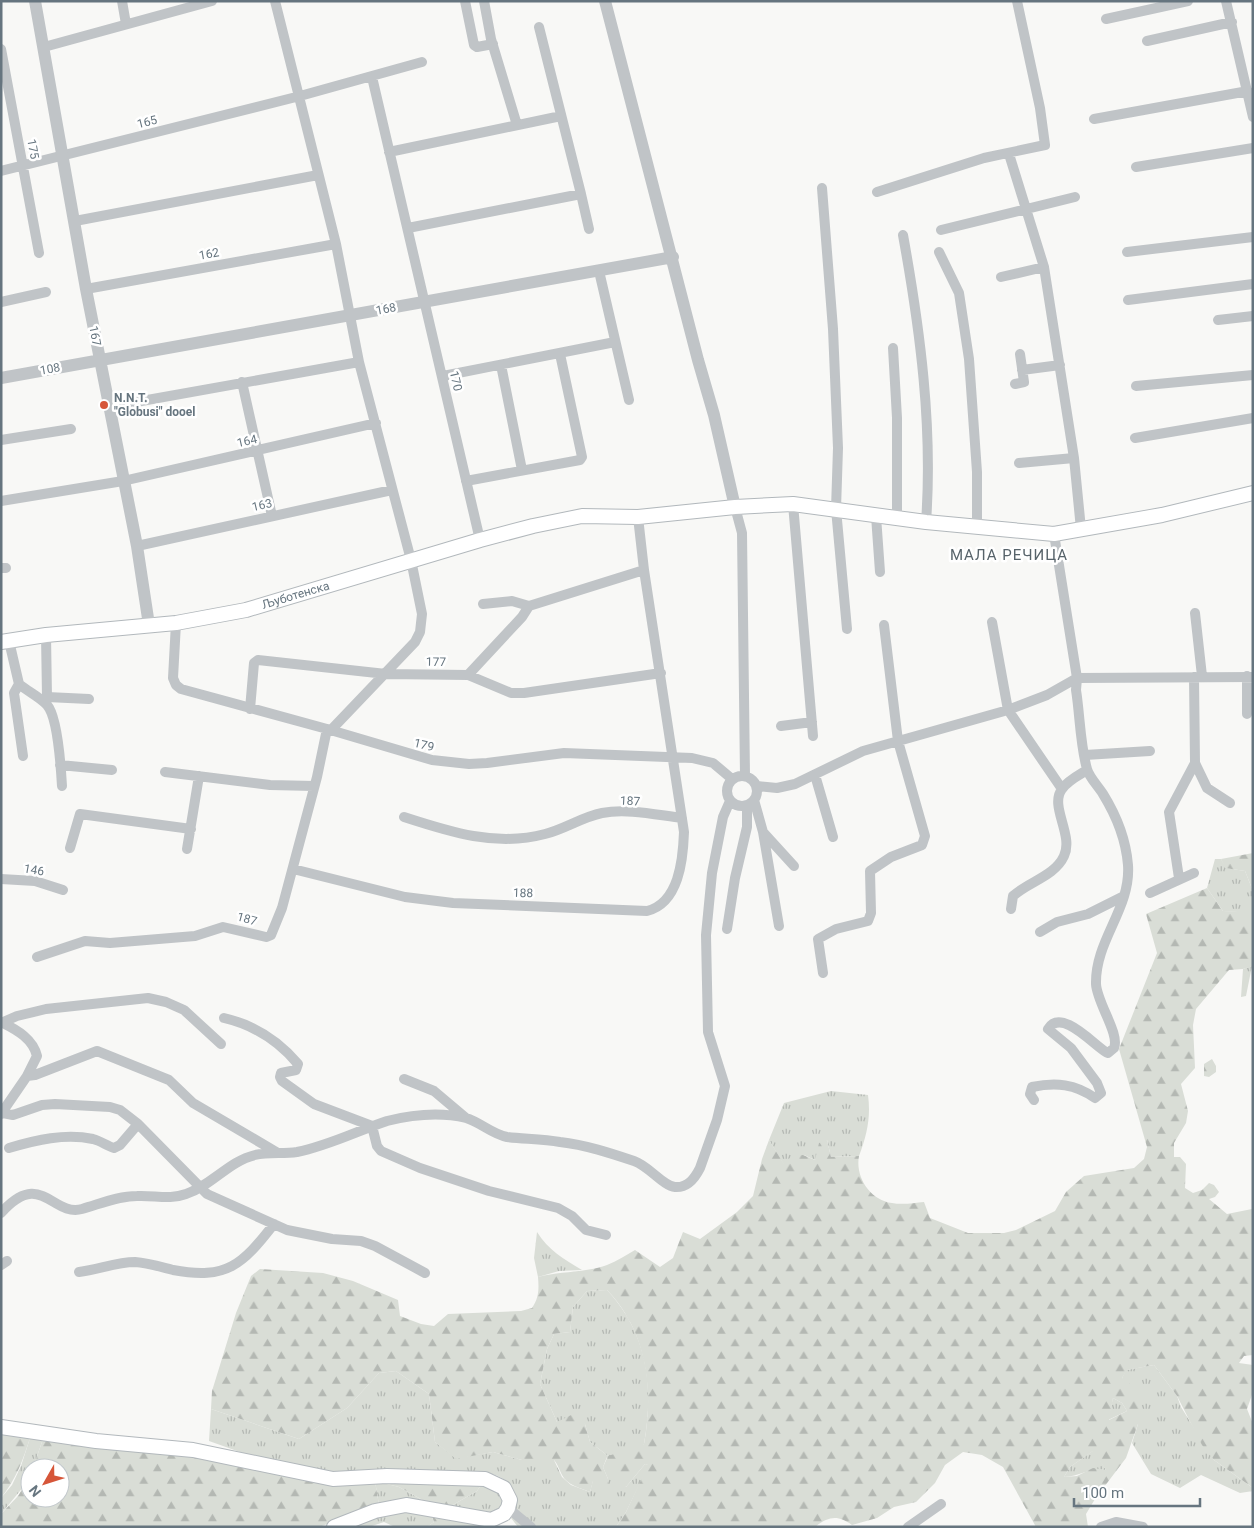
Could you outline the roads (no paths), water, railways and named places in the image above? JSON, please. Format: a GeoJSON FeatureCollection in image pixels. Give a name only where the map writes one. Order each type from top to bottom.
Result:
{"type":"FeatureCollection","features":[{"type":"Feature","properties":{"kind":"main road","name":"Љуботенска"},"geometry":{"type":"LineString","coordinates":[[5,642],[46,635],[176,623],[246,610],[480,540],[582,516],[638,517],[735,507],[793,504],[926,522],[1054,534],[1162,515],[1253,493]]}},
{"type":"Feature","properties":{"kind":"main road"},"geometry":{"type":"LineString","coordinates":[[1,1427],[78,1438],[209,1452],[298,1473],[333,1479],[399,1476],[485,1479],[504,1488],[510,1500],[508,1508],[498,1518],[482,1520],[426,1507],[400,1505],[375,1511],[334,1527]]}},
{"type":"Feature","properties":{"kind":"street","name":"167"},"geometry":{"type":"LineString","coordinates":[[35,1],[99,360],[137,546],[149,624]]}},
{"type":"Feature","properties":{"kind":"street"},"geometry":{"type":"LineString","coordinates":[[122,1],[126,24]]}},
{"type":"Feature","properties":{"kind":"street"},"geometry":{"type":"LineString","coordinates":[[44,46],[212,1]]}},
{"type":"Feature","properties":{"kind":"street"},"geometry":{"type":"LineString","coordinates":[[276,1],[336,244],[359,362],[411,560],[422,614],[420,632],[410,648],[329,729]]}},
{"type":"Feature","properties":{"kind":"street"},"geometry":{"type":"LineString","coordinates":[[465,1],[474,45],[477,48],[493,44]]}},
{"type":"Feature","properties":{"kind":"street"},"geometry":{"type":"LineString","coordinates":[[484,1],[493,44],[518,125]]}},
{"type":"Feature","properties":{"kind":"street"},"geometry":{"type":"LineString","coordinates":[[605,1],[673,257],[742,533],[745,776]]}},
{"type":"Feature","properties":{"kind":"street"},"geometry":{"type":"LineString","coordinates":[[877,192],[984,158],[1042,147],[1046,141],[1017,1]]}},
{"type":"Feature","properties":{"kind":"street"},"geometry":{"type":"LineString","coordinates":[[1106,19],[1188,1]]}},
{"type":"Feature","properties":{"kind":"street"},"geometry":{"type":"LineString","coordinates":[[1226,1],[1253,116]]}},
{"type":"Feature","properties":{"kind":"street"},"geometry":{"type":"LineString","coordinates":[[1146,41],[1232,22]]}},
{"type":"Feature","properties":{"kind":"street"},"geometry":{"type":"LineString","coordinates":[[539,27],[589,230]]}},
{"type":"Feature","properties":{"kind":"street","name":"175"},"geometry":{"type":"LineString","coordinates":[[1,49],[39,253]]}},
{"type":"Feature","properties":{"kind":"street","name":"165"},"geometry":{"type":"LineString","coordinates":[[1,172],[300,96],[422,62]]}},
{"type":"Feature","properties":{"kind":"street","name":"170"},"geometry":{"type":"LineString","coordinates":[[372,77],[480,540]]}},
{"type":"Feature","properties":{"kind":"street"},"geometry":{"type":"LineString","coordinates":[[1094,119],[1248,91]]}},
{"type":"Feature","properties":{"kind":"street"},"geometry":{"type":"LineString","coordinates":[[389,152],[561,116]]}},
{"type":"Feature","properties":{"kind":"street"},"geometry":{"type":"LineString","coordinates":[[1136,167],[1253,148]]}},
{"type":"Feature","properties":{"kind":"street"},"geometry":{"type":"LineString","coordinates":[[1009,154],[1027,207],[1044,267],[1074,458],[1081,529]]}},
{"type":"Feature","properties":{"kind":"street"},"geometry":{"type":"LineString","coordinates":[[75,221],[318,175]]}},
{"type":"Feature","properties":{"kind":"street"},"geometry":{"type":"LineString","coordinates":[[822,188],[833,329],[838,448],[836,509],[847,629]]}},
{"type":"Feature","properties":{"kind":"street"},"geometry":{"type":"LineString","coordinates":[[408,228],[581,194]]}},
{"type":"Feature","properties":{"kind":"street"},"geometry":{"type":"LineString","coordinates":[[941,230],[1027,207],[1075,197]]}},
{"type":"Feature","properties":{"kind":"street"},"geometry":{"type":"LineString","coordinates":[[903,235],[921,352],[929,482],[926,522]]}},
{"type":"Feature","properties":{"kind":"street"},"geometry":{"type":"LineString","coordinates":[[1127,252],[1253,237]]}},
{"type":"Feature","properties":{"kind":"street","name":"162"},"geometry":{"type":"LineString","coordinates":[[86,289],[336,244]]}},
{"type":"Feature","properties":{"kind":"street"},"geometry":{"type":"LineString","coordinates":[[939,252],[959,293],[969,359],[977,472],[977,526]]}},
{"type":"Feature","properties":{"kind":"street","name":"168"},"geometry":{"type":"LineString","coordinates":[[99,360],[673,257]]}},
{"type":"Feature","properties":{"kind":"street"},"geometry":{"type":"LineString","coordinates":[[1000,277],[1044,267]]}},
{"type":"Feature","properties":{"kind":"street"},"geometry":{"type":"LineString","coordinates":[[599,271],[629,400]]}},
{"type":"Feature","properties":{"kind":"street"},"geometry":{"type":"LineString","coordinates":[[1128,300],[1253,284]]}},
{"type":"Feature","properties":{"kind":"street"},"geometry":{"type":"LineString","coordinates":[[1,302],[46,292]]}},
{"type":"Feature","properties":{"kind":"street"},"geometry":{"type":"LineString","coordinates":[[1218,320],[1253,316]]}},
{"type":"Feature","properties":{"kind":"street"},"geometry":{"type":"LineString","coordinates":[[442,376],[615,342]]}},
{"type":"Feature","properties":{"kind":"street"},"geometry":{"type":"LineString","coordinates":[[893,348],[897,418],[897,518]]}},
{"type":"Feature","properties":{"kind":"street"},"geometry":{"type":"LineString","coordinates":[[466,481],[576,462],[582,456],[560,354]]}},
{"type":"Feature","properties":{"kind":"street"},"geometry":{"type":"LineString","coordinates":[[1015,384],[1024,382],[1020,354]]}},
{"type":"Feature","properties":{"kind":"street","name":"108"},"geometry":{"type":"LineString","coordinates":[[1,378],[99,360]]}},
{"type":"Feature","properties":{"kind":"street"},"geometry":{"type":"LineString","coordinates":[[108,407],[359,362]]}},
{"type":"Feature","properties":{"kind":"street"},"geometry":{"type":"LineString","coordinates":[[500,365],[522,470]]}},
{"type":"Feature","properties":{"kind":"street"},"geometry":{"type":"LineString","coordinates":[[1022,370],[1060,365]]}},
{"type":"Feature","properties":{"kind":"street"},"geometry":{"type":"LineString","coordinates":[[1136,386],[1253,375]]}},
{"type":"Feature","properties":{"kind":"street"},"geometry":{"type":"LineString","coordinates":[[242,382],[272,516]]}},
{"type":"Feature","properties":{"kind":"street"},"geometry":{"type":"LineString","coordinates":[[1135,438],[1253,418]]}},
{"type":"Feature","properties":{"kind":"street","name":"164"},"geometry":{"type":"LineString","coordinates":[[1,501],[124,481],[376,423]]}},
{"type":"Feature","properties":{"kind":"street"},"geometry":{"type":"LineString","coordinates":[[1,440],[71,429]]}},
{"type":"Feature","properties":{"kind":"street"},"geometry":{"type":"LineString","coordinates":[[1019,463],[1074,458]]}},
{"type":"Feature","properties":{"kind":"street","name":"163"},"geometry":{"type":"LineString","coordinates":[[137,546],[392,490]]}},
{"type":"Feature","properties":{"kind":"street"},"geometry":{"type":"LineString","coordinates":[[793,504],[805,669],[813,736]]}},
{"type":"Feature","properties":{"kind":"street"},"geometry":{"type":"LineString","coordinates":[[876,516],[880,572]]}},
{"type":"Feature","properties":{"kind":"street","name":"188"},"geometry":{"type":"LineString","coordinates":[[293,869],[406,897],[453,903],[647,910],[660,905],[679,878],[684,854],[682,818],[644,570],[638,517]]}},
{"type":"Feature","properties":{"kind":"street"},"geometry":{"type":"LineString","coordinates":[[1034,1100],[1030,1094],[1032,1087],[1039,1086],[1076,1086],[1095,1098],[1102,1093],[1097,1082],[1071,1048],[1056,1038],[1048,1029],[1057,1023],[1069,1026],[1092,1039],[1105,1052],[1108,1053],[1114,1048],[1113,1034],[1100,1005],[1097,978],[1101,947],[1119,915],[1128,882],[1128,865],[1117,821],[1087,770],[1076,690],[1077,678],[1054,534]]}},
{"type":"Feature","properties":{"kind":"street"},"geometry":{"type":"LineString","coordinates":[[483,604],[512,601],[529,606],[644,570]]}},
{"type":"Feature","properties":{"kind":"street"},"geometry":{"type":"LineString","coordinates":[[468,675],[522,617],[529,606]]}},
{"type":"Feature","properties":{"kind":"street"},"geometry":{"type":"LineString","coordinates":[[1179,878],[1169,812],[1195,763],[1198,677],[1195,613]]}},
{"type":"Feature","properties":{"kind":"street"},"geometry":{"type":"LineString","coordinates":[[992,622],[1008,710],[1062,789]]}},
{"type":"Feature","properties":{"kind":"street","name":"179"},"geometry":{"type":"LineString","coordinates":[[176,623],[173,678],[176,685],[181,689],[329,729],[411,756],[450,762],[487,763],[564,753],[692,758],[712,763],[732,779]]}},
{"type":"Feature","properties":{"kind":"street"},"geometry":{"type":"LineString","coordinates":[[823,973],[818,939],[836,929],[868,921],[871,913],[870,871],[890,857],[922,846],[925,836],[898,741],[884,625]]}},
{"type":"Feature","properties":{"kind":"street"},"geometry":{"type":"LineString","coordinates":[[46,635],[47,697],[89,699]]}},
{"type":"Feature","properties":{"kind":"street"},"geometry":{"type":"LineString","coordinates":[[5,642],[19,684],[47,705],[55,726],[62,786]]}},
{"type":"Feature","properties":{"kind":"street","name":"177"},"geometry":{"type":"LineString","coordinates":[[250,709],[254,663],[258,660],[386,674],[468,675],[511,693],[524,693],[661,673]]}},
{"type":"Feature","properties":{"kind":"street"},"geometry":{"type":"LineString","coordinates":[[756,786],[777,788],[795,784],[863,751],[1008,710],[1047,695],[1077,678],[1250,676],[1247,714]]}},
{"type":"Feature","properties":{"kind":"street"},"geometry":{"type":"LineString","coordinates":[[19,684],[14,693],[23,756]]}},
{"type":"Feature","properties":{"kind":"street"},"geometry":{"type":"LineString","coordinates":[[781,726],[812,722]]}},
{"type":"Feature","properties":{"kind":"street","name":"187"},"geometry":{"type":"LineString","coordinates":[[37,958],[86,941],[110,943],[195,936],[223,927],[269,936],[273,932],[282,908],[329,729]]}},
{"type":"Feature","properties":{"kind":"street"},"geometry":{"type":"LineString","coordinates":[[1085,755],[1150,751]]}},
{"type":"Feature","properties":{"kind":"street"},"geometry":{"type":"LineString","coordinates":[[1195,763],[1207,788],[1230,803]]}},
{"type":"Feature","properties":{"kind":"street"},"geometry":{"type":"LineString","coordinates":[[60,765],[112,770]]}},
{"type":"Feature","properties":{"kind":"street"},"geometry":{"type":"LineString","coordinates":[[1012,909],[1013,896],[1057,867],[1065,856],[1068,841],[1060,811],[1059,796],[1062,789],[1087,770]]}},
{"type":"Feature","properties":{"kind":"street"},"geometry":{"type":"LineString","coordinates":[[166,772],[270,785],[314,786]]}},
{"type":"Feature","properties":{"kind":"street"},"geometry":{"type":"LineString","coordinates":[[815,775],[833,837]]}},
{"type":"Feature","properties":{"kind":"street"},"geometry":{"type":"LineString","coordinates":[[186,849],[199,776]]}},
{"type":"Feature","properties":{"kind":"street"},"geometry":{"type":"LineString","coordinates":[[727,929],[735,878],[756,786],[752,779],[745,776],[732,779],[726,790],[730,801],[738,806],[751,803]]}},
{"type":"Feature","properties":{"kind":"street"},"geometry":{"type":"LineString","coordinates":[[404,1080],[434,1091],[466,1118],[500,1135],[577,1144],[635,1161],[652,1170],[671,1186],[677,1188],[691,1182],[700,1168],[717,1120],[724,1086],[708,1032],[706,935],[712,873],[723,817],[730,801]]}},
{"type":"Feature","properties":{"kind":"street"},"geometry":{"type":"LineString","coordinates":[[751,803],[763,832],[780,926]]}},
{"type":"Feature","properties":{"kind":"street","name":"187"},"geometry":{"type":"LineString","coordinates":[[404,817],[469,836],[507,840],[544,834],[603,813],[621,812],[682,818]]}},
{"type":"Feature","properties":{"kind":"street"},"geometry":{"type":"LineString","coordinates":[[70,848],[80,814],[191,829]]}},
{"type":"Feature","properties":{"kind":"street"},"geometry":{"type":"LineString","coordinates":[[763,832],[794,866]]}},
{"type":"Feature","properties":{"kind":"street"},"geometry":{"type":"LineString","coordinates":[[1150,893],[1179,878],[1194,873]]}},
{"type":"Feature","properties":{"kind":"street","name":"146"},"geometry":{"type":"LineString","coordinates":[[1,879],[36,880],[62,890]]}},
{"type":"Feature","properties":{"kind":"street"},"geometry":{"type":"LineString","coordinates":[[1040,932],[1057,922],[1088,914],[1124,896]]}},
{"type":"Feature","properties":{"kind":"street"},"geometry":{"type":"LineString","coordinates":[[2,1023],[17,1016],[46,1009],[148,998],[166,1002],[184,1010],[222,1044]]}},
{"type":"Feature","properties":{"kind":"street"},"geometry":{"type":"LineString","coordinates":[[224,1018],[246,1024],[274,1040],[292,1057],[298,1068],[281,1073],[282,1081],[314,1104],[372,1126]]}},
{"type":"Feature","properties":{"kind":"street"},"geometry":{"type":"LineString","coordinates":[[2,1023],[24,1035],[36,1050],[37,1056],[27,1076],[2,1113],[13,1115],[42,1105],[55,1104],[110,1107],[127,1114],[207,1194],[243,1208],[274,1224],[304,1234],[361,1241],[375,1246],[425,1273]]}},
{"type":"Feature","properties":{"kind":"street"},"geometry":{"type":"LineString","coordinates":[[27,1076],[36,1075],[97,1051],[169,1080],[193,1103],[279,1153]]}},
{"type":"Feature","properties":{"kind":"street"},"geometry":{"type":"LineString","coordinates":[[1,1213],[20,1196],[41,1194],[72,1209],[79,1210],[111,1199],[136,1196],[171,1198],[187,1194],[199,1188],[255,1155],[296,1152],[322,1145],[402,1117],[434,1115],[466,1118]]}},
{"type":"Feature","properties":{"kind":"street"},"geometry":{"type":"LineString","coordinates":[[9,1148],[32,1141],[64,1136],[94,1139],[114,1148],[120,1145],[138,1124]]}},
{"type":"Feature","properties":{"kind":"street"},"geometry":{"type":"LineString","coordinates":[[372,1126],[377,1146],[381,1151],[420,1168],[489,1191],[558,1208],[572,1216],[586,1230],[606,1235]]}},
{"type":"Feature","properties":{"kind":"street"},"geometry":{"type":"LineString","coordinates":[[78,1272],[96,1270],[125,1262],[139,1262],[195,1274],[229,1270],[263,1238],[274,1224]]}},
{"type":"Feature","properties":{"kind":"street"},"geometry":{"type":"LineString","coordinates":[[908,1527],[942,1504]]}},
{"type":"Feature","properties":{"kind":"street"},"geometry":{"type":"LineString","coordinates":[[508,1508],[531,1527]]}},
{"type":"Feature","properties":{"kind":"street"},"geometry":{"type":"LineString","coordinates":[[1101,1527],[1116,1522],[1142,1527]]}},
{"type":"Feature","properties":{"kind":"place","name":"N.N.T. \"Globusi\" dooel"},"geometry":{"type":"Point","coordinates":[104,405]}},
{"type":"Feature","properties":{"kind":"district","name":"МАЛА РЕЧИЦА"},"geometry":{"type":"Point","coordinates":[1009,555]}}]}
